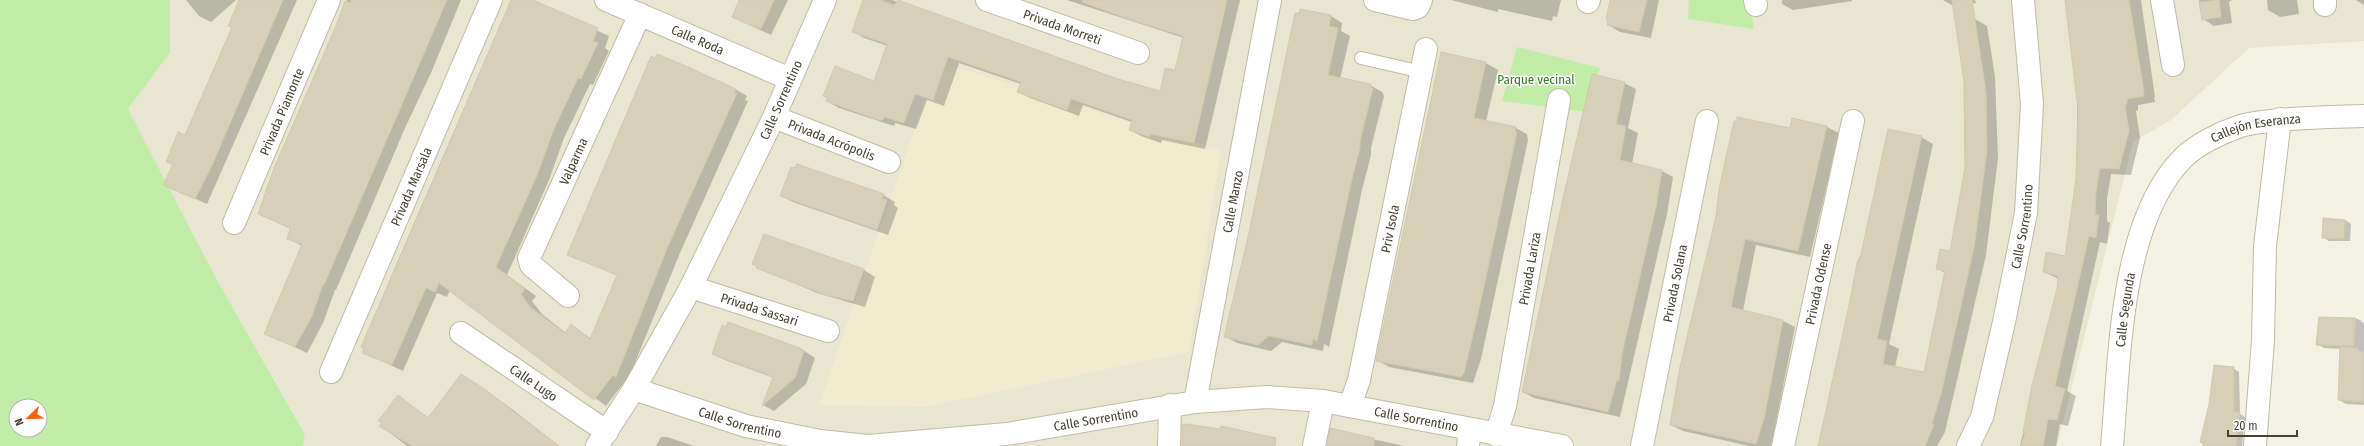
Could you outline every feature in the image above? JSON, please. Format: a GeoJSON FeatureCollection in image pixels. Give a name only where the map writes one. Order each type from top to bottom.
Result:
{"type":"FeatureCollection","features":[{"type":"Feature","properties":{"kind":"street","name":"Privada Piamonte"},"geometry":{"type":"LineString","coordinates":[[234,223],[329,0]]}},
{"type":"Feature","properties":{"kind":"street","name":"Privada Marsala"},"geometry":{"type":"LineString","coordinates":[[331,372],[491,0]]}},
{"type":"Feature","properties":{"kind":"street","name":"Calle Roda"},"geometry":{"type":"LineString","coordinates":[[606,0],[790,79]]}},
{"type":"Feature","properties":{"kind":"street","name":"Calle Sorrentino"},"geometry":{"type":"LineString","coordinates":[[602,439],[634,389],[691,287],[774,117],[824,0]]}},
{"type":"Feature","properties":{"kind":"street","name":"Calle Manzo"},"geometry":{"type":"LineString","coordinates":[[1195,402],[1270,0]]}},
{"type":"Feature","properties":{"kind":"street"},"geometry":{"type":"LineString","coordinates":[[1376,0],[1413,9],[1418,7],[1421,0]]}},
{"type":"Feature","properties":{"kind":"street","name":"Calle Sorrentino"},"geometry":{"type":"LineString","coordinates":[[1968,446],[1982,417],[2004,322],[2026,213],[2032,104],[2023,0]]}},
{"type":"Feature","properties":{"kind":"street"},"geometry":{"type":"LineString","coordinates":[[2162,0],[2173,65]]}},
{"type":"Feature","properties":{"kind":"street","name":"Privada Morreti"},"geometry":{"type":"LineString","coordinates":[[998,2],[1138,53]]}},
{"type":"Feature","properties":{"kind":"street","name":"Valparma"},"geometry":{"type":"LineString","coordinates":[[568,296],[531,265],[529,258],[640,14]]}},
{"type":"Feature","properties":{"kind":"street","name":"Priv Isola"},"geometry":{"type":"LineString","coordinates":[[1350,406],[1359,380],[1426,49]]}},
{"type":"Feature","properties":{"kind":"street","name":"Privada Lariza"},"geometry":{"type":"LineString","coordinates":[[1496,435],[1504,406],[1559,100]]}},
{"type":"Feature","properties":{"kind":"street","name":"Callejón Eseranza"},"geometry":{"type":"LineString","coordinates":[[2165,180],[2184,157],[2206,143],[2239,126],[2280,119],[2364,116]]}},
{"type":"Feature","properties":{"kind":"street","name":"Privada Acrópolis"},"geometry":{"type":"LineString","coordinates":[[774,117],[889,162]]}},
{"type":"Feature","properties":{"kind":"street"},"geometry":{"type":"LineString","coordinates":[[2255,446],[2263,340],[2266,246],[2280,119]]}},
{"type":"Feature","properties":{"kind":"street","name":"Privada Solana"},"geometry":{"type":"LineString","coordinates":[[1642,446],[1707,121]]}},
{"type":"Feature","properties":{"kind":"street","name":"Privada Odense"},"geometry":{"type":"LineString","coordinates":[[1783,446],[1853,121]]}},
{"type":"Feature","properties":{"kind":"street","name":"Calle Segunda"},"geometry":{"type":"LineString","coordinates":[[2112,446],[2125,307],[2140,232],[2149,208],[2165,180]]}},
{"type":"Feature","properties":{"kind":"street","name":"Privada Sassari"},"geometry":{"type":"LineString","coordinates":[[691,287],[828,331]]}},
{"type":"Feature","properties":{"kind":"street","name":"Calle Lugo"},"geometry":{"type":"LineString","coordinates":[[461,333],[602,439]]}},
{"type":"Feature","properties":{"kind":"street","name":"Calle Sorrentino"},"geometry":{"type":"LineString","coordinates":[[634,389],[746,426],[820,441],[868,446],[894,445],[1007,434],[1195,402],[1267,397],[1323,401],[1350,406],[1469,438],[1496,435],[1562,446]]}},
{"type":"Feature","properties":{"kind":"street"},"geometry":{"type":"LineString","coordinates":[[1314,446],[1323,401]]}},
{"type":"Feature","properties":{"kind":"street"},"geometry":{"type":"LineString","coordinates":[[1169,446],[1170,406]]}},
{"type":"Feature","properties":{"kind":"lane"},"geometry":{"type":"LineString","coordinates":[[1361,58],[1422,72]]}},
{"type":"Feature","properties":{"kind":"shaded area"},"geometry":{"type":"Polygon","coordinates":[[[170,0],[2364,0],[2364,41],[2249,48],[2171,120],[2133,142],[2057,446],[303,446],[305,433],[217,280],[128,109],[170,53],[170,0]]]}},
{"type":"Feature","properties":{"kind":"shaded area"},"geometry":{"type":"Polygon","coordinates":[[[938,61],[1221,151],[1189,352],[925,407],[819,405],[938,61]]]}},
{"type":"Feature","properties":{"kind":"green space"},"geometry":{"type":"Polygon","coordinates":[[[0,0],[170,0],[170,53],[128,109],[217,280],[305,434],[303,446],[0,446],[0,0]]]}},
{"type":"Feature","properties":{"kind":"green space"},"geometry":{"type":"Polygon","coordinates":[[[1689,0],[1749,0],[1754,29],[1688,19],[1689,0]]]}},
{"type":"Feature","properties":{"kind":"green space","name":"Parque vecinal"},"geometry":{"type":"Polygon","coordinates":[[[1517,47],[1600,68],[1587,112],[1502,101],[1517,47]]]}},
{"type":"Feature","properties":{"kind":"building"},"geometry":{"type":"Polygon","coordinates":[[[239,0],[283,0],[213,163],[195,199],[163,185],[173,164],[166,162],[178,132],[185,135],[232,27],[228,26],[239,0]]]}},
{"type":"Feature","properties":{"kind":"building"},"geometry":{"type":"Polygon","coordinates":[[[351,0],[447,0],[324,285],[323,284],[312,316],[295,347],[264,334],[302,244],[287,239],[290,228],[258,214],[274,168],[336,26],[345,1],[350,3],[351,0]]]}},
{"type":"Feature","properties":{"kind":"building"},"geometry":{"type":"Polygon","coordinates":[[[511,0],[533,0],[598,28],[593,41],[598,43],[581,79],[578,78],[553,131],[538,173],[496,267],[525,289],[521,294],[530,307],[565,333],[571,324],[590,339],[617,275],[567,255],[651,56],[655,58],[657,54],[686,66],[736,89],[734,93],[737,93],[668,246],[616,377],[613,375],[594,400],[439,283],[435,292],[426,288],[392,365],[362,353],[364,348],[361,347],[511,0]]]}},
{"type":"Feature","properties":{"kind":"building"},"geometry":{"type":"Polygon","coordinates":[[[739,0],[774,0],[762,27],[759,29],[732,17],[739,0]]]}},
{"type":"Feature","properties":{"kind":"building"},"geometry":{"type":"Polygon","coordinates":[[[863,0],[881,0],[894,5],[898,0],[1118,79],[1160,91],[1165,68],[1175,70],[1183,36],[1131,20],[1082,2],[1083,0],[1227,0],[1194,143],[1150,134],[1150,137],[1129,130],[1132,120],[1071,99],[1067,110],[1058,107],[1017,92],[1021,82],[948,57],[933,100],[915,94],[904,123],[884,117],[883,120],[878,120],[826,101],[827,97],[823,96],[835,66],[874,81],[887,44],[852,32],[863,0]]]}},
{"type":"Feature","properties":{"kind":"building"},"geometry":{"type":"Polygon","coordinates":[[[1610,0],[1647,0],[1639,32],[1607,25],[1608,21],[1606,20],[1610,0]]]}},
{"type":"Feature","properties":{"kind":"building"},"geometry":{"type":"Polygon","coordinates":[[[1952,0],[1972,0],[1986,92],[1987,151],[1974,248],[1941,394],[1932,424],[1934,425],[1925,446],[1818,446],[1857,263],[1861,254],[1888,129],[1922,136],[1877,339],[1887,341],[1883,364],[1924,372],[1945,271],[1936,269],[1940,249],[1950,251],[1965,168],[1964,82],[1952,0]]]}},
{"type":"Feature","properties":{"kind":"building"},"geometry":{"type":"Polygon","coordinates":[[[2065,0],[2129,0],[2144,96],[2127,99],[2127,104],[2125,105],[2129,131],[2119,169],[2100,168],[2096,192],[2095,215],[2099,215],[2096,238],[2089,236],[2055,386],[2065,389],[2057,420],[2048,419],[2043,446],[2021,446],[2025,433],[2023,432],[2032,385],[2057,289],[2058,276],[2043,272],[2046,252],[2065,256],[2076,179],[2078,109],[2065,0]]]}},
{"type":"Feature","properties":{"kind":"building"},"geometry":{"type":"Polygon","coordinates":[[[2219,0],[2221,17],[2202,20],[2199,2],[2219,0]]]}},
{"type":"Feature","properties":{"kind":"building"},"geometry":{"type":"Polygon","coordinates":[[[1300,9],[1331,15],[1329,26],[1338,28],[1328,75],[1371,84],[1370,88],[1373,88],[1360,141],[1360,148],[1317,341],[1313,339],[1312,345],[1269,336],[1258,345],[1224,337],[1248,237],[1295,13],[1299,13],[1300,9]]]}},
{"type":"Feature","properties":{"kind":"building"},"geometry":{"type":"Polygon","coordinates":[[[1441,52],[1486,62],[1474,118],[1516,127],[1515,132],[1517,132],[1480,305],[1464,373],[1461,377],[1376,361],[1441,52]]]}},
{"type":"Feature","properties":{"kind":"building"},"geometry":{"type":"Polygon","coordinates":[[[1592,74],[1625,82],[1616,124],[1626,126],[1620,160],[1662,170],[1656,207],[1622,354],[1619,381],[1617,380],[1608,412],[1522,392],[1563,198],[1592,74]]]}},
{"type":"Feature","properties":{"kind":"building"},"geometry":{"type":"Polygon","coordinates":[[[1737,117],[1790,128],[1792,118],[1827,126],[1798,251],[1745,239],[1731,307],[1783,320],[1764,419],[1756,444],[1670,425],[1680,367],[1716,216],[1719,189],[1734,121],[1737,121],[1737,117]]]}},
{"type":"Feature","properties":{"kind":"building"},"geometry":{"type":"Polygon","coordinates":[[[797,164],[884,194],[882,199],[887,200],[877,230],[780,196],[791,167],[794,168],[797,164]]]}},
{"type":"Feature","properties":{"kind":"building"},"geometry":{"type":"Polygon","coordinates":[[[2323,218],[2345,220],[2344,239],[2322,238],[2323,218]]]}},
{"type":"Feature","properties":{"kind":"building"},"geometry":{"type":"Polygon","coordinates":[[[764,234],[864,269],[853,301],[825,295],[756,268],[757,266],[752,264],[764,234]]]}},
{"type":"Feature","properties":{"kind":"building"},"geometry":{"type":"Polygon","coordinates":[[[2319,317],[2356,318],[2354,346],[2316,345],[2319,317]]]}},
{"type":"Feature","properties":{"kind":"building"},"geometry":{"type":"Polygon","coordinates":[[[728,322],[800,348],[804,351],[795,378],[762,406],[773,377],[712,354],[722,325],[726,327],[728,322]]]}},
{"type":"Feature","properties":{"kind":"building"},"geometry":{"type":"Polygon","coordinates":[[[2340,347],[2358,348],[2358,351],[2364,352],[2364,402],[2338,400],[2340,347]]]}},
{"type":"Feature","properties":{"kind":"building"},"geometry":{"type":"Polygon","coordinates":[[[2214,365],[2234,367],[2234,412],[2240,412],[2236,446],[2203,446],[2204,442],[2200,442],[2209,404],[2214,365]]]}},
{"type":"Feature","properties":{"kind":"building"},"geometry":{"type":"Polygon","coordinates":[[[461,374],[483,388],[559,446],[412,446],[379,426],[382,423],[378,421],[398,395],[428,418],[461,374]]]}},
{"type":"Feature","properties":{"kind":"building"},"geometry":{"type":"Polygon","coordinates":[[[1187,424],[1220,429],[1221,426],[1276,438],[1275,446],[1182,446],[1182,425],[1187,424]]]}},
{"type":"Feature","properties":{"kind":"building"},"geometry":{"type":"Polygon","coordinates":[[[1330,428],[1374,438],[1374,446],[1327,446],[1330,428]]]}}]}
